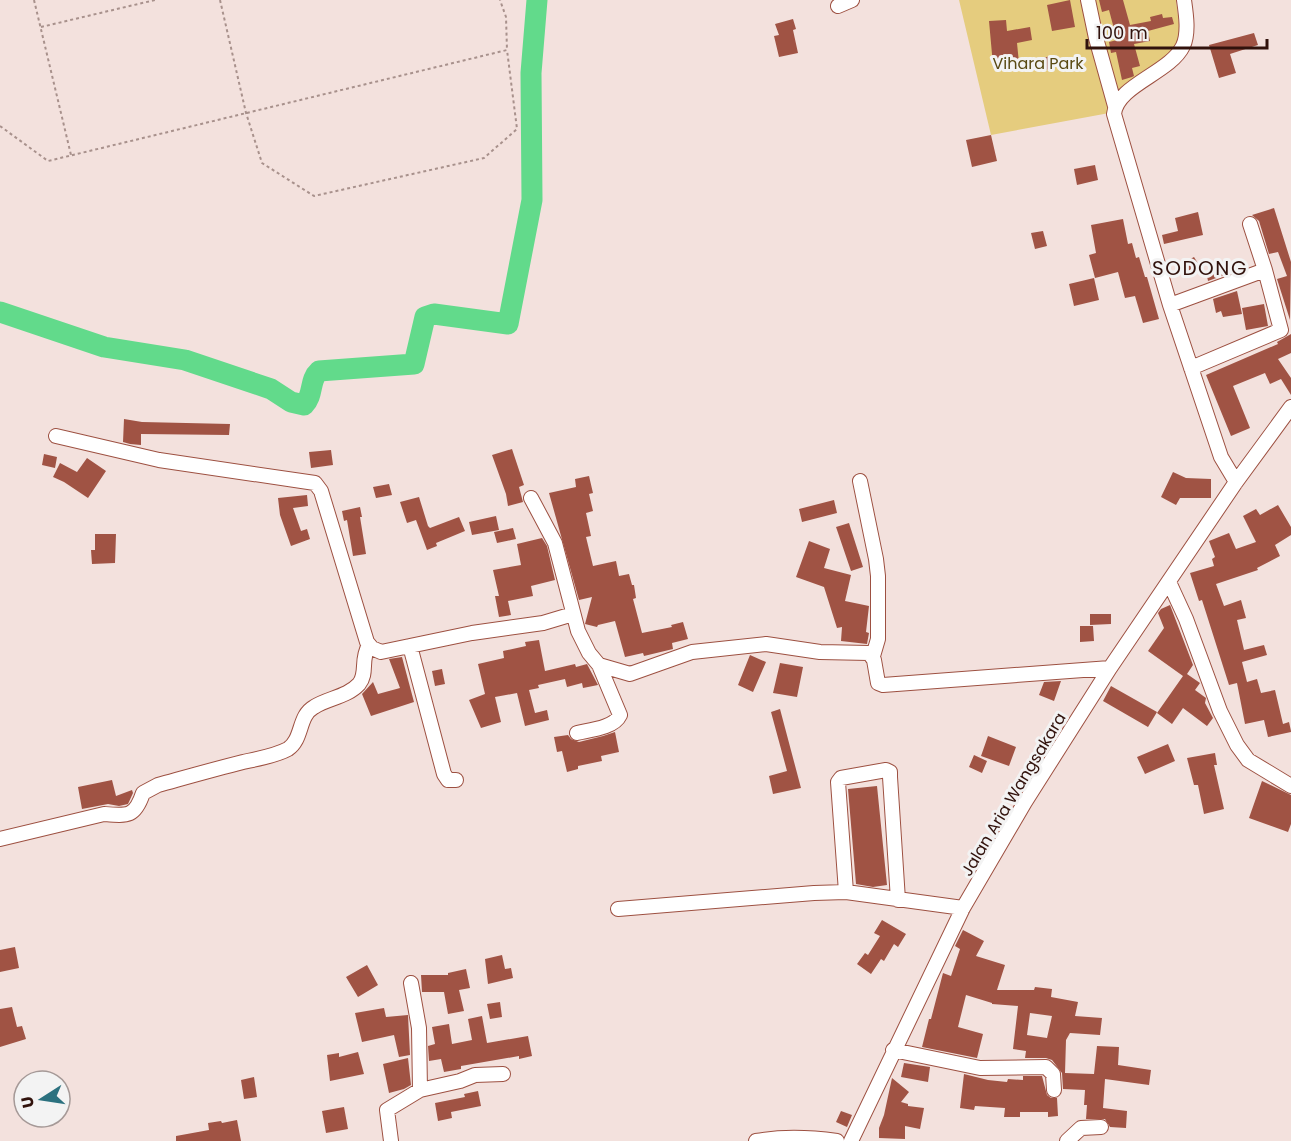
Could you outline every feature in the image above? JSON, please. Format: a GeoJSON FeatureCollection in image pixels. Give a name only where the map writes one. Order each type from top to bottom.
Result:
{"type":"FeatureCollection","features":[{"type":"Feature","properties":{"kind":"street"},"geometry":{"type":"LineString","coordinates":[[838,6],[852,0]]}},
{"type":"Feature","properties":{"kind":"street"},"geometry":{"type":"LineString","coordinates":[[1088,0],[1095,38],[1115,106],[1116,123],[1170,305],[1221,457],[1236,482]]}},
{"type":"Feature","properties":{"kind":"street"},"geometry":{"type":"LineString","coordinates":[[1115,106],[1133,88],[1173,59],[1183,46],[1186,20],[1184,0]]}},
{"type":"Feature","properties":{"kind":"street"},"geometry":{"type":"LineString","coordinates":[[1191,368],[1281,330],[1266,270],[1250,224]]}},
{"type":"Feature","properties":{"kind":"street"},"geometry":{"type":"LineString","coordinates":[[1170,305],[1266,270]]}},
{"type":"Feature","properties":{"kind":"street","name":"Jalan Aria Wangsakara"},"geometry":{"type":"LineString","coordinates":[[851,1141],[963,908],[1025,802],[1110,668],[1236,482],[1291,407]]}},
{"type":"Feature","properties":{"kind":"street"},"geometry":{"type":"LineString","coordinates":[[56,436],[159,460],[315,483],[321,491],[369,645],[381,652],[472,633],[543,623],[573,614]]}},
{"type":"Feature","properties":{"kind":"street"},"geometry":{"type":"LineString","coordinates":[[860,481],[877,568],[878,639],[873,656],[878,683],[883,685],[1110,668]]}},
{"type":"Feature","properties":{"kind":"street"},"geometry":{"type":"LineString","coordinates":[[531,498],[555,543],[573,614],[589,653],[600,665],[620,716],[618,720],[609,724],[577,733]]}},
{"type":"Feature","properties":{"kind":"street"},"geometry":{"type":"LineString","coordinates":[[1169,582],[1237,745],[1248,760],[1291,786]]}},
{"type":"Feature","properties":{"kind":"street"},"geometry":{"type":"LineString","coordinates":[[600,665],[630,674],[692,652],[766,644],[820,652],[869,653],[873,656]]}},
{"type":"Feature","properties":{"kind":"street"},"geometry":{"type":"LineString","coordinates":[[0,839],[83,818],[132,812],[138,808],[143,793],[159,784],[268,756],[289,748],[296,739],[306,714],[313,707],[358,686],[363,677],[364,653],[369,645]]}},
{"type":"Feature","properties":{"kind":"street"},"geometry":{"type":"LineString","coordinates":[[410,646],[444,774],[448,780],[456,780]]}},
{"type":"Feature","properties":{"kind":"street"},"geometry":{"type":"LineString","coordinates":[[846,892],[838,782],[841,778],[886,770],[890,772],[898,900]]}},
{"type":"Feature","properties":{"kind":"street"},"geometry":{"type":"LineString","coordinates":[[618,909],[846,892],[963,908]]}},
{"type":"Feature","properties":{"kind":"street"},"geometry":{"type":"LineString","coordinates":[[411,983],[419,1028],[420,1090]]}},
{"type":"Feature","properties":{"kind":"street"},"geometry":{"type":"LineString","coordinates":[[893,1050],[980,1068],[1046,1067],[1053,1074],[1054,1090]]}},
{"type":"Feature","properties":{"kind":"street"},"geometry":{"type":"LineString","coordinates":[[391,1141],[387,1110],[420,1090],[475,1076],[503,1074]]}},
{"type":"Feature","properties":{"kind":"street"},"geometry":{"type":"LineString","coordinates":[[1067,1141],[1081,1128],[1101,1127]]}},
{"type":"Feature","properties":{"kind":"street"},"geometry":{"type":"LineString","coordinates":[[756,1141],[802,1136],[837,1141]]}},
{"type":"Feature","properties":{"kind":"path"},"geometry":{"type":"LineString","coordinates":[[34,0],[71,155]]}},
{"type":"Feature","properties":{"kind":"path"},"geometry":{"type":"LineString","coordinates":[[41,27],[155,0]]}},
{"type":"Feature","properties":{"kind":"path"},"geometry":{"type":"LineString","coordinates":[[220,0],[246,113],[261,163],[314,196],[484,158],[517,129],[507,50],[506,17],[500,0]]}},
{"type":"Feature","properties":{"kind":"path"},"geometry":{"type":"LineString","coordinates":[[0,126],[48,160],[507,50]]}},
{"type":"Feature","properties":{"kind":"green space","name":"Vihara Park"},"geometry":{"type":"Polygon","coordinates":[[[959,0],[1176,0],[1182,46],[1128,85],[1120,111],[991,135],[959,0]]]}},
{"type":"Feature","properties":{"kind":"building"},"geometry":{"type":"Polygon","coordinates":[[[1070,0],[1075,27],[1052,31],[1047,5],[1070,0]]]}},
{"type":"Feature","properties":{"kind":"building"},"geometry":{"type":"Polygon","coordinates":[[[1099,0],[1123,0],[1130,25],[1151,21],[1150,17],[1162,14],[1163,18],[1172,17],[1174,24],[1148,31],[1150,41],[1134,44],[1140,66],[1132,68],[1134,76],[1132,77],[1122,80],[1116,52],[1111,53],[1109,42],[1117,40],[1109,10],[1102,12],[1099,0]]]}},
{"type":"Feature","properties":{"kind":"building"},"geometry":{"type":"Polygon","coordinates":[[[793,19],[798,53],[779,57],[774,36],[779,35],[775,24],[793,19]]]}},
{"type":"Feature","properties":{"kind":"building"},"geometry":{"type":"Polygon","coordinates":[[[1006,20],[1007,31],[1030,27],[1032,40],[1017,43],[1019,63],[993,65],[989,21],[1006,20]]]}},
{"type":"Feature","properties":{"kind":"building"},"geometry":{"type":"Polygon","coordinates":[[[1254,33],[1258,45],[1230,54],[1236,73],[1219,78],[1209,45],[1254,33]]]}},
{"type":"Feature","properties":{"kind":"building"},"geometry":{"type":"Polygon","coordinates":[[[1051,56],[1054,68],[1041,71],[1038,59],[1051,56]]]}},
{"type":"Feature","properties":{"kind":"building"},"geometry":{"type":"Polygon","coordinates":[[[991,135],[997,161],[972,167],[966,140],[991,135]]]}},
{"type":"Feature","properties":{"kind":"building"},"geometry":{"type":"Polygon","coordinates":[[[1095,165],[1098,180],[1077,185],[1074,169],[1095,165]]]}},
{"type":"Feature","properties":{"kind":"building"},"geometry":{"type":"Polygon","coordinates":[[[1274,208],[1291,262],[1290,320],[1277,279],[1287,276],[1278,252],[1269,254],[1259,221],[1252,215],[1274,208]]]}},
{"type":"Feature","properties":{"kind":"building"},"geometry":{"type":"Polygon","coordinates":[[[1198,212],[1203,235],[1164,244],[1162,235],[1178,231],[1175,218],[1198,212]]]}},
{"type":"Feature","properties":{"kind":"building"},"geometry":{"type":"Polygon","coordinates":[[[1123,219],[1128,244],[1132,243],[1136,258],[1139,257],[1159,319],[1143,323],[1135,296],[1125,298],[1118,272],[1095,278],[1089,255],[1096,253],[1091,225],[1123,219]]]}},
{"type":"Feature","properties":{"kind":"building"},"geometry":{"type":"Polygon","coordinates":[[[1043,231],[1047,246],[1035,249],[1031,233],[1043,231]]]}},
{"type":"Feature","properties":{"kind":"building"},"geometry":{"type":"Polygon","coordinates":[[[1194,257],[1199,265],[1186,272],[1181,264],[1194,257]]]}},
{"type":"Feature","properties":{"kind":"building"},"geometry":{"type":"Polygon","coordinates":[[[1226,271],[1227,274],[1208,281],[1207,276],[1226,271]]]}},
{"type":"Feature","properties":{"kind":"building"},"geometry":{"type":"Polygon","coordinates":[[[1094,278],[1099,300],[1074,306],[1069,284],[1094,278]]]}},
{"type":"Feature","properties":{"kind":"building"},"geometry":{"type":"Polygon","coordinates":[[[1237,291],[1242,314],[1223,317],[1221,311],[1216,313],[1213,299],[1237,291]]]}},
{"type":"Feature","properties":{"kind":"building"},"geometry":{"type":"Polygon","coordinates":[[[1264,304],[1268,326],[1246,330],[1242,308],[1264,304]]]}},
{"type":"Feature","properties":{"kind":"building"},"geometry":{"type":"Polygon","coordinates":[[[1291,334],[1291,353],[1278,359],[1291,378],[1291,395],[1281,379],[1270,384],[1265,373],[1233,386],[1250,428],[1231,436],[1206,375],[1278,344],[1277,342],[1291,334]]]}},
{"type":"Feature","properties":{"kind":"building"},"geometry":{"type":"Polygon","coordinates":[[[124,419],[142,422],[230,424],[229,435],[141,434],[141,445],[130,444],[123,442],[124,419]]]}},
{"type":"Feature","properties":{"kind":"building"},"geometry":{"type":"Polygon","coordinates":[[[512,449],[524,485],[519,487],[523,502],[508,506],[492,455],[512,449]]]}},
{"type":"Feature","properties":{"kind":"building"},"geometry":{"type":"Polygon","coordinates":[[[331,450],[333,465],[311,468],[309,452],[331,450]]]}},
{"type":"Feature","properties":{"kind":"building"},"geometry":{"type":"Polygon","coordinates":[[[44,454],[57,457],[55,468],[42,465],[44,454]]]}},
{"type":"Feature","properties":{"kind":"building"},"geometry":{"type":"Polygon","coordinates":[[[87,458],[106,471],[88,498],[53,477],[60,463],[77,472],[87,458]]]}},
{"type":"Feature","properties":{"kind":"building"},"geometry":{"type":"Polygon","coordinates":[[[1173,472],[1186,478],[1211,479],[1211,498],[1180,498],[1176,505],[1161,497],[1173,472]]]}},
{"type":"Feature","properties":{"kind":"building"},"geometry":{"type":"Polygon","coordinates":[[[589,476],[593,493],[589,494],[593,511],[586,513],[591,536],[586,537],[593,566],[616,561],[619,576],[629,574],[632,585],[634,585],[636,598],[633,599],[642,633],[672,627],[671,625],[683,622],[688,639],[672,643],[673,649],[644,656],[643,653],[625,657],[615,621],[597,627],[585,624],[592,597],[579,600],[549,493],[576,487],[575,479],[589,476]]]}},
{"type":"Feature","properties":{"kind":"building"},"geometry":{"type":"Polygon","coordinates":[[[389,484],[392,495],[376,498],[373,487],[389,484]]]}},
{"type":"Feature","properties":{"kind":"building"},"geometry":{"type":"Polygon","coordinates":[[[307,495],[308,506],[293,508],[301,531],[307,529],[310,539],[291,546],[280,515],[278,498],[307,495]]]}},
{"type":"Feature","properties":{"kind":"building"},"geometry":{"type":"Polygon","coordinates":[[[419,497],[430,528],[459,517],[465,531],[436,543],[437,546],[427,550],[416,520],[407,523],[400,502],[419,497]]]}},
{"type":"Feature","properties":{"kind":"building"},"geometry":{"type":"Polygon","coordinates":[[[834,500],[837,513],[802,522],[799,509],[834,500]]]}},
{"type":"Feature","properties":{"kind":"building"},"geometry":{"type":"Polygon","coordinates":[[[1278,505],[1291,527],[1291,535],[1275,545],[1280,556],[1257,568],[1258,570],[1216,584],[1224,606],[1241,600],[1246,618],[1237,620],[1244,650],[1264,645],[1267,655],[1242,662],[1247,682],[1257,679],[1261,693],[1275,690],[1283,724],[1289,722],[1291,731],[1268,737],[1264,720],[1245,724],[1237,683],[1229,685],[1202,600],[1199,601],[1190,573],[1214,566],[1212,559],[1215,557],[1209,541],[1229,533],[1236,549],[1256,542],[1243,516],[1256,509],[1260,515],[1278,505]]]}},
{"type":"Feature","properties":{"kind":"building"},"geometry":{"type":"Polygon","coordinates":[[[360,507],[366,554],[353,556],[347,520],[344,521],[342,511],[360,507]]]}},
{"type":"Feature","properties":{"kind":"building"},"geometry":{"type":"Polygon","coordinates":[[[496,516],[499,530],[472,535],[469,522],[496,516]]]}},
{"type":"Feature","properties":{"kind":"building"},"geometry":{"type":"Polygon","coordinates":[[[849,523],[863,567],[851,571],[836,527],[849,523]]]}},
{"type":"Feature","properties":{"kind":"building"},"geometry":{"type":"Polygon","coordinates":[[[513,528],[516,539],[497,543],[494,532],[513,528]]]}},
{"type":"Feature","properties":{"kind":"building"},"geometry":{"type":"Polygon","coordinates":[[[95,534],[116,534],[115,563],[92,564],[91,550],[95,550],[95,534]]]}},
{"type":"Feature","properties":{"kind":"building"},"geometry":{"type":"Polygon","coordinates":[[[542,538],[547,546],[555,580],[531,586],[533,596],[508,601],[511,615],[499,617],[495,596],[499,596],[493,570],[521,565],[517,544],[542,538]]]}},
{"type":"Feature","properties":{"kind":"building"},"geometry":{"type":"Polygon","coordinates":[[[809,541],[830,549],[824,568],[851,575],[845,601],[869,606],[867,644],[841,641],[842,627],[837,628],[824,587],[796,577],[809,541]]]}},
{"type":"Feature","properties":{"kind":"building"},"geometry":{"type":"Polygon","coordinates":[[[1170,605],[1193,665],[1187,674],[1200,683],[1195,690],[1206,698],[1205,703],[1213,718],[1207,726],[1183,708],[1172,724],[1157,713],[1183,676],[1148,651],[1164,628],[1158,613],[1170,605]]]}},
{"type":"Feature","properties":{"kind":"building"},"geometry":{"type":"Polygon","coordinates":[[[1090,614],[1111,614],[1111,624],[1090,625],[1090,614]]]}},
{"type":"Feature","properties":{"kind":"building"},"geometry":{"type":"Polygon","coordinates":[[[1080,626],[1093,626],[1094,641],[1080,642],[1080,626]]]}},
{"type":"Feature","properties":{"kind":"building"},"geometry":{"type":"Polygon","coordinates":[[[539,640],[545,671],[575,664],[576,667],[587,664],[598,685],[583,688],[582,683],[567,687],[565,679],[538,685],[539,688],[529,690],[535,713],[547,710],[549,720],[525,726],[517,693],[495,697],[501,722],[481,728],[469,700],[485,694],[478,664],[504,658],[503,651],[526,646],[525,642],[539,640]]]}},
{"type":"Feature","properties":{"kind":"building"},"geometry":{"type":"Polygon","coordinates":[[[750,655],[766,662],[753,692],[738,685],[750,655]]]}},
{"type":"Feature","properties":{"kind":"building"},"geometry":{"type":"Polygon","coordinates":[[[402,657],[414,702],[371,716],[362,694],[373,682],[378,694],[400,688],[389,659],[402,657]]]}},
{"type":"Feature","properties":{"kind":"building"},"geometry":{"type":"Polygon","coordinates":[[[780,663],[803,667],[797,697],[773,693],[780,663]]]}},
{"type":"Feature","properties":{"kind":"building"},"geometry":{"type":"Polygon","coordinates":[[[442,669],[445,684],[435,686],[432,671],[442,669]]]}},
{"type":"Feature","properties":{"kind":"building"},"geometry":{"type":"Polygon","coordinates":[[[1061,681],[1054,701],[1039,695],[1044,682],[1061,681]]]}},
{"type":"Feature","properties":{"kind":"building"},"geometry":{"type":"Polygon","coordinates":[[[1111,686],[1157,712],[1148,727],[1103,701],[1111,686]]]}},
{"type":"Feature","properties":{"kind":"building"},"geometry":{"type":"Polygon","coordinates":[[[780,709],[801,788],[773,794],[769,776],[787,771],[771,712],[780,709]]]}},
{"type":"Feature","properties":{"kind":"building"},"geometry":{"type":"Polygon","coordinates":[[[615,732],[619,752],[601,756],[602,761],[578,766],[578,769],[567,772],[562,751],[557,752],[554,737],[568,735],[579,742],[615,732]]]}},
{"type":"Feature","properties":{"kind":"building"},"geometry":{"type":"Polygon","coordinates":[[[988,736],[1016,747],[1009,766],[981,756],[988,736]]]}},
{"type":"Feature","properties":{"kind":"building"},"geometry":{"type":"Polygon","coordinates":[[[1168,744],[1175,761],[1145,774],[1137,757],[1168,744]]]}},
{"type":"Feature","properties":{"kind":"building"},"geometry":{"type":"Polygon","coordinates":[[[1215,753],[1217,765],[1214,765],[1224,809],[1204,814],[1198,785],[1194,785],[1187,758],[1215,753]]]}},
{"type":"Feature","properties":{"kind":"building"},"geometry":{"type":"Polygon","coordinates":[[[974,755],[987,761],[982,773],[969,767],[974,755]]]}},
{"type":"Feature","properties":{"kind":"building"},"geometry":{"type":"Polygon","coordinates":[[[112,780],[116,796],[132,790],[128,804],[119,806],[108,804],[82,809],[78,787],[112,780]]]}},
{"type":"Feature","properties":{"kind":"building"},"geometry":{"type":"Polygon","coordinates":[[[1262,781],[1291,795],[1291,824],[1288,832],[1249,818],[1262,781]]]}},
{"type":"Feature","properties":{"kind":"building"},"geometry":{"type":"Polygon","coordinates":[[[877,786],[887,885],[873,887],[856,884],[848,789],[877,786]]]}},
{"type":"Feature","properties":{"kind":"building"},"geometry":{"type":"Polygon","coordinates":[[[882,920],[906,934],[898,947],[894,944],[884,961],[881,959],[871,974],[857,964],[865,953],[868,955],[880,936],[874,933],[882,920]]]}},
{"type":"Feature","properties":{"kind":"building"},"geometry":{"type":"Polygon","coordinates":[[[963,930],[984,941],[976,956],[1005,965],[997,990],[1034,990],[1035,987],[1052,989],[1051,997],[1078,1002],[1075,1016],[1102,1018],[1100,1035],[1070,1033],[1066,1040],[1065,1073],[1094,1074],[1097,1046],[1119,1047],[1118,1065],[1151,1070],[1149,1085],[1105,1079],[1103,1108],[1127,1111],[1126,1128],[1110,1127],[1105,1119],[1086,1119],[1085,1090],[1063,1089],[1062,1073],[1052,1060],[1025,1058],[1026,1051],[1013,1049],[1018,1006],[992,1004],[966,995],[958,1027],[983,1034],[977,1058],[922,1047],[943,973],[951,976],[960,949],[955,946],[963,930]],[[1030,1013],[1027,1035],[1047,1038],[1052,1016],[1030,1013]]]}},
{"type":"Feature","properties":{"kind":"building"},"geometry":{"type":"Polygon","coordinates":[[[15,947],[19,968],[0,972],[0,950],[15,947]]]}},
{"type":"Feature","properties":{"kind":"building"},"geometry":{"type":"Polygon","coordinates":[[[502,955],[505,969],[511,968],[513,978],[488,984],[485,959],[502,955]]]}},
{"type":"Feature","properties":{"kind":"building"},"geometry":{"type":"Polygon","coordinates":[[[367,965],[378,985],[358,997],[346,977],[367,965]]]}},
{"type":"Feature","properties":{"kind":"building"},"geometry":{"type":"Polygon","coordinates":[[[466,969],[470,988],[459,990],[464,1011],[448,1014],[444,992],[422,992],[421,975],[448,975],[448,973],[466,969]]]}},
{"type":"Feature","properties":{"kind":"building"},"geometry":{"type":"Polygon","coordinates":[[[500,1002],[502,1017],[490,1019],[487,1004],[500,1002]]]}},
{"type":"Feature","properties":{"kind":"building"},"geometry":{"type":"Polygon","coordinates":[[[12,1007],[17,1027],[22,1026],[26,1039],[0,1047],[0,1009],[12,1007]]]}},
{"type":"Feature","properties":{"kind":"building"},"geometry":{"type":"Polygon","coordinates":[[[384,1008],[386,1017],[408,1015],[410,1055],[399,1057],[394,1035],[362,1042],[355,1013],[384,1008]]]}},
{"type":"Feature","properties":{"kind":"building"},"geometry":{"type":"Polygon","coordinates":[[[482,1016],[487,1043],[528,1036],[532,1056],[519,1059],[519,1056],[461,1066],[461,1069],[444,1072],[441,1059],[429,1061],[428,1046],[435,1044],[432,1027],[449,1024],[452,1044],[472,1040],[468,1019],[482,1016]]]}},
{"type":"Feature","properties":{"kind":"building"},"geometry":{"type":"Polygon","coordinates":[[[358,1052],[364,1074],[330,1081],[327,1055],[339,1053],[339,1057],[358,1052]]]}},
{"type":"Feature","properties":{"kind":"building"},"geometry":{"type":"Polygon","coordinates":[[[408,1058],[411,1085],[389,1093],[383,1064],[408,1058]]]}},
{"type":"Feature","properties":{"kind":"building"},"geometry":{"type":"Polygon","coordinates":[[[904,1063],[930,1067],[928,1082],[901,1077],[904,1063]]]}},
{"type":"Feature","properties":{"kind":"building"},"geometry":{"type":"Polygon","coordinates":[[[964,1074],[1007,1082],[1008,1079],[1023,1080],[1023,1076],[1042,1076],[1047,1095],[1057,1098],[1058,1116],[1048,1117],[1048,1112],[1020,1112],[1020,1117],[1004,1117],[1005,1108],[975,1106],[974,1110],[960,1108],[964,1074]]]}},
{"type":"Feature","properties":{"kind":"building"},"geometry":{"type":"Polygon","coordinates":[[[254,1077],[257,1097],[244,1099],[241,1080],[254,1077]]]}},
{"type":"Feature","properties":{"kind":"building"},"geometry":{"type":"Polygon","coordinates":[[[892,1078],[909,1092],[901,1102],[908,1106],[924,1108],[920,1129],[905,1126],[905,1139],[879,1138],[879,1128],[892,1078]]]}},
{"type":"Feature","properties":{"kind":"building"},"geometry":{"type":"Polygon","coordinates":[[[478,1091],[481,1106],[451,1112],[452,1118],[438,1121],[435,1103],[465,1097],[464,1094],[478,1091]]]}},
{"type":"Feature","properties":{"kind":"building"},"geometry":{"type":"Polygon","coordinates":[[[344,1107],[348,1129],[326,1133],[322,1111],[344,1107]]]}},
{"type":"Feature","properties":{"kind":"building"},"geometry":{"type":"Polygon","coordinates":[[[841,1111],[852,1115],[847,1127],[836,1122],[841,1111]]]}},
{"type":"Feature","properties":{"kind":"building"},"geometry":{"type":"Polygon","coordinates":[[[237,1120],[241,1141],[176,1141],[176,1136],[209,1130],[208,1123],[237,1120]]]}},
{"type":"Feature","properties":{"kind":"waterway"},"geometry":{"type":"LineString","coordinates":[[0,312],[104,347],[185,360],[271,389],[291,402],[304,405],[319,371],[414,364],[425,317],[434,314],[508,324],[532,200],[531,73],[537,0]]}},
{"type":"Feature","properties":{"kind":"district","name":"SODONG"},"geometry":{"type":"Point","coordinates":[1200,268]}}]}
